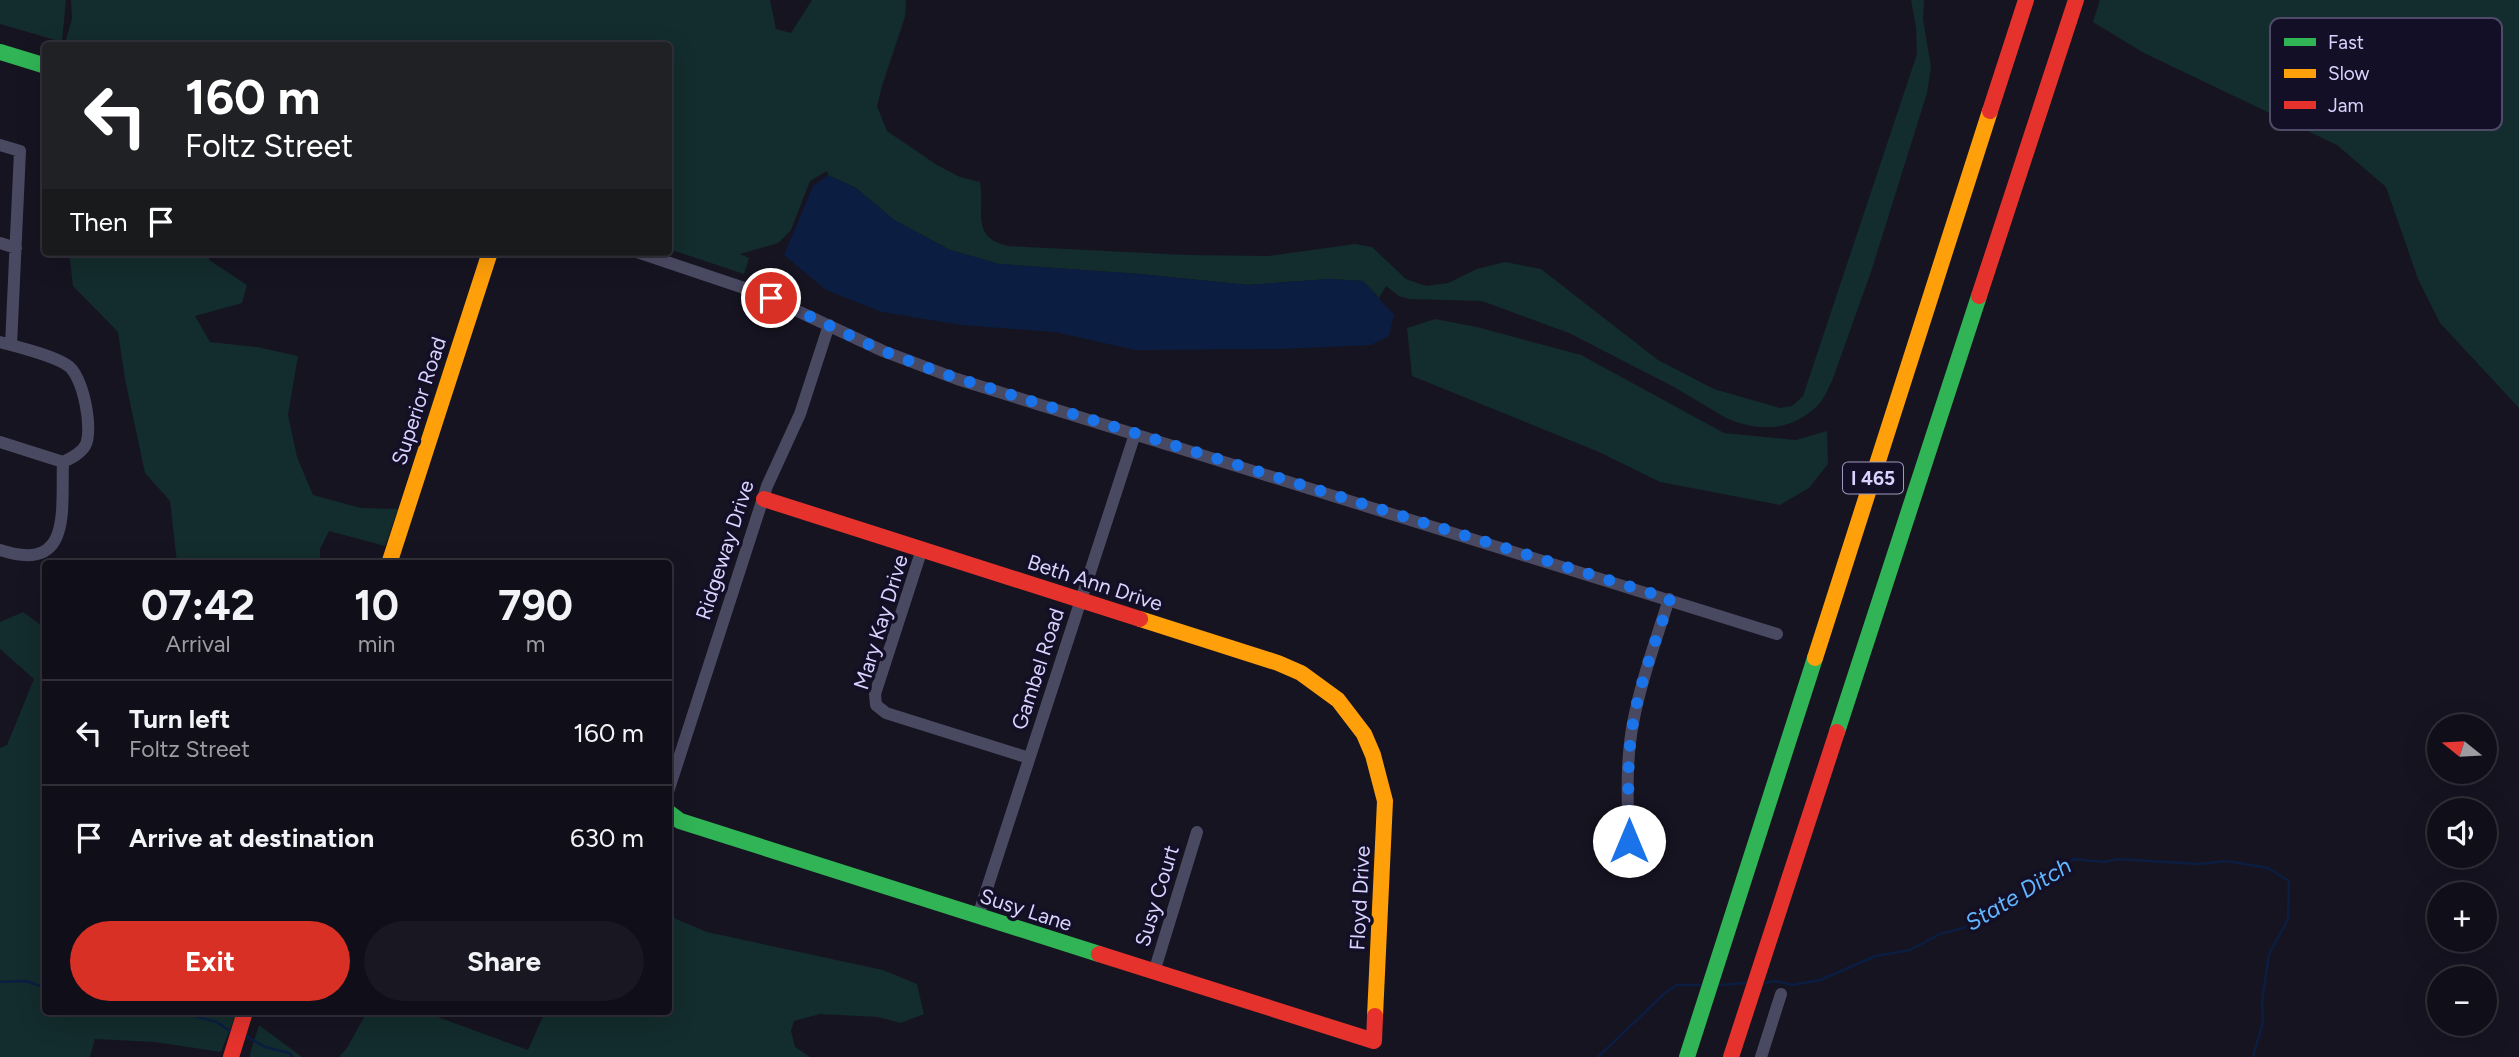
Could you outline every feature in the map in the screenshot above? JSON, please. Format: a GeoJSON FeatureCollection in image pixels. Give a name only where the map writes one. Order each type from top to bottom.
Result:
{"type":"FeatureCollection","features":[{"type":"Feature","properties":{"kind":"main road","name":"I 465"},"geometry":{"type":"LineString","coordinates":[[1687,1057],[2026,0]]}},
{"type":"Feature","properties":{"kind":"main road","name":"I 465"},"geometry":{"type":"LineString","coordinates":[[1731,1057],[2076,0]]}},
{"type":"Feature","properties":{"kind":"main road"},"geometry":{"type":"LineString","coordinates":[[0,52],[42,65]]}},
{"type":"Feature","properties":{"kind":"main road","name":"Superior Road"},"geometry":{"type":"LineString","coordinates":[[390,560],[489,256]]}},
{"type":"Feature","properties":{"kind":"main road","name":"Beth Ann Drive"},"geometry":{"type":"LineString","coordinates":[[764,499],[1278,663],[1304,674],[1328,689],[1345,705],[1364,732],[1376,758]]}},
{"type":"Feature","properties":{"kind":"main road","name":"Floyd Drive"},"geometry":{"type":"LineString","coordinates":[[1374,1041],[1385,815],[1382,777],[1376,758]]}},
{"type":"Feature","properties":{"kind":"main road","name":"Susy Lane"},"geometry":{"type":"LineString","coordinates":[[672,814],[680,821],[1374,1041]]}},
{"type":"Feature","properties":{"kind":"main road"},"geometry":{"type":"LineString","coordinates":[[231,1057],[244,1015]]}},
{"type":"Feature","properties":{"kind":"street"},"geometry":{"type":"LineString","coordinates":[[0,145],[20,151],[16,248],[6,343],[68,365],[77,376],[89,436],[80,453],[63,462],[0,442]]}},
{"type":"Feature","properties":{"kind":"street"},"geometry":{"type":"LineString","coordinates":[[0,243],[16,248]]}},
{"type":"Feature","properties":{"kind":"street"},"geometry":{"type":"LineString","coordinates":[[650,256],[737,284],[930,370],[1777,634]]}},
{"type":"Feature","properties":{"kind":"street","name":"Ridgeway Drive"},"geometry":{"type":"LineString","coordinates":[[672,780],[764,499],[800,414],[829,325]]}},
{"type":"Feature","properties":{"kind":"street","name":"Gambel Road"},"geometry":{"type":"LineString","coordinates":[[978,916],[1135,434]]}},
{"type":"Feature","properties":{"kind":"street"},"geometry":{"type":"LineString","coordinates":[[0,551],[24,556],[49,548],[60,532],[63,462]]}},
{"type":"Feature","properties":{"kind":"street","name":"Mary Kay Drive"},"geometry":{"type":"LineString","coordinates":[[922,550],[875,694],[876,705],[886,713],[1029,758]]}},
{"type":"Feature","properties":{"kind":"street"},"geometry":{"type":"LineString","coordinates":[[1629,868],[1629,757],[1632,724],[1640,688],[1670,599]]}},
{"type":"Feature","properties":{"kind":"street","name":"Susy Court"},"geometry":{"type":"LineString","coordinates":[[1154,972],[1197,832]]}},
{"type":"Feature","properties":{"kind":"street"},"geometry":{"type":"LineString","coordinates":[[1761,1057],[1781,994]]}},
{"type":"Feature","properties":{"kind":"green space"},"geometry":{"type":"Polygon","coordinates":[[[0,0],[66,0],[62,42],[0,24],[0,0]]]}},
{"type":"Feature","properties":{"kind":"green space"},"geometry":{"type":"Polygon","coordinates":[[[71,0],[770,0],[776,29],[791,33],[812,0],[906,0],[905,17],[877,106],[887,131],[937,165],[960,177],[980,182],[984,230],[988,237],[996,242],[1008,246],[1187,255],[1268,256],[1355,244],[1372,247],[1406,279],[1426,286],[1448,283],[1477,269],[1505,262],[1541,269],[1658,360],[1714,389],[1780,408],[1792,406],[1803,396],[1917,54],[1911,0],[1924,0],[1923,19],[1931,67],[1927,93],[1871,272],[1826,394],[1808,414],[1797,420],[1786,425],[1762,427],[1726,418],[1674,387],[1569,333],[1482,301],[1409,299],[1399,296],[1386,286],[1379,298],[1363,281],[1329,279],[1248,285],[999,264],[950,250],[894,220],[856,188],[828,175],[827,171],[810,181],[791,230],[778,243],[740,254],[749,258],[744,274],[672,250],[672,42],[65,42],[72,19],[71,0]]]}},
{"type":"Feature","properties":{"kind":"green space"},"geometry":{"type":"Polygon","coordinates":[[[2100,0],[2519,0],[2519,408],[2440,323],[2418,279],[2386,187],[2337,145],[2306,130],[2502,130],[2502,18],[2270,18],[2270,113],[2144,53],[2093,22],[2100,0]]]}},
{"type":"Feature","properties":{"kind":"green space"},"geometry":{"type":"Polygon","coordinates":[[[69,256],[209,256],[209,260],[247,285],[242,303],[195,316],[210,342],[257,347],[298,356],[288,415],[297,457],[313,495],[361,508],[398,509],[385,546],[329,531],[320,549],[320,560],[177,560],[170,501],[145,473],[118,332],[73,286],[69,256]]]}},
{"type":"Feature","properties":{"kind":"green space"},"geometry":{"type":"Polygon","coordinates":[[[1435,319],[1477,327],[1581,355],[1724,433],[1796,440],[1827,431],[1828,464],[1809,488],[1780,505],[1660,482],[1599,452],[1412,376],[1407,328],[1435,319]]]}},
{"type":"Feature","properties":{"kind":"green space"},"geometry":{"type":"Polygon","coordinates":[[[23,612],[42,626],[42,1015],[236,1015],[221,1052],[155,1042],[95,1039],[90,1057],[0,1057],[0,748],[7,745],[34,679],[0,649],[0,622],[23,612]]]}},
{"type":"Feature","properties":{"kind":"green space"},"geometry":{"type":"Polygon","coordinates":[[[672,917],[707,932],[883,970],[917,984],[924,1014],[901,1023],[878,1017],[820,1014],[794,1021],[791,1031],[795,1047],[810,1057],[339,1057],[365,1015],[432,1015],[528,1050],[544,1015],[672,1015],[672,917]]]}},
{"type":"Feature","properties":{"kind":"green space"},"geometry":{"type":"Polygon","coordinates":[[[259,1025],[302,1057],[249,1057],[259,1025]]]}},
{"type":"Feature","properties":{"kind":"water"},"geometry":{"type":"Polygon","coordinates":[[[828,175],[856,188],[894,220],[950,250],[999,264],[1248,285],[1329,279],[1363,281],[1394,315],[1389,336],[1371,345],[1135,350],[1055,332],[961,325],[882,312],[826,290],[784,255],[813,186],[828,175]]]}},
{"type":"Feature","properties":{"kind":"waterway","name":"State Ditch"},"geometry":{"type":"LineString","coordinates":[[1766,983],[1774,981],[1793,985],[1820,980],[1876,956],[1910,950],[1940,934],[1971,926],[2035,882],[2067,867],[2073,859],[2199,864],[2227,861],[2268,868],[2289,881],[2288,919],[2269,954],[2262,1002],[2263,1022],[2253,1057]]}},
{"type":"Feature","properties":{"kind":"waterway","name":"State Ditch"},"geometry":{"type":"LineString","coordinates":[[0,982],[26,981],[42,987]]}},
{"type":"Feature","properties":{"kind":"waterway","name":"State Ditch"},"geometry":{"type":"LineString","coordinates":[[1720,985],[1745,983]]}},
{"type":"Feature","properties":{"kind":"waterway","name":"State Ditch"},"geometry":{"type":"LineString","coordinates":[[1598,1057],[1665,993],[1677,985],[1700,985]]}},
{"type":"Feature","properties":{"kind":"waterway","name":"State Ditch"},"geometry":{"type":"LineString","coordinates":[[190,1015],[217,1022],[230,1031]]}},
{"type":"Feature","properties":{"kind":"waterway","name":"State Ditch"},"geometry":{"type":"LineString","coordinates":[[246,1036],[265,1047],[289,1053],[293,1057]]}},
{"type":"Feature","properties":{"kind":"traffic: fast"},"geometry":{"type":"LineString","coordinates":[[0,52],[42,65]]}},
{"type":"Feature","properties":{"kind":"traffic: fast"},"geometry":{"type":"LineString","coordinates":[[1837,732],[1979,296]]}},
{"type":"Feature","properties":{"kind":"traffic: fast"},"geometry":{"type":"LineString","coordinates":[[1687,1057],[1815,658]]}},
{"type":"Feature","properties":{"kind":"traffic: fast"},"geometry":{"type":"LineString","coordinates":[[672,815],[680,821],[1099,954]]}},
{"type":"Feature","properties":{"kind":"traffic: slow"},"geometry":{"type":"LineString","coordinates":[[1815,658],[1990,111]]}},
{"type":"Feature","properties":{"kind":"traffic: slow"},"geometry":{"type":"LineString","coordinates":[[390,560],[489,256]]}},
{"type":"Feature","properties":{"kind":"traffic: slow"},"geometry":{"type":"LineString","coordinates":[[1140,619],[1278,663],[1301,673],[1338,700],[1364,734],[1373,755],[1385,801],[1375,1016]]}},
{"type":"Feature","properties":{"kind":"traffic: jam"},"geometry":{"type":"LineString","coordinates":[[1990,111],[2026,0]]}},
{"type":"Feature","properties":{"kind":"traffic: jam"},"geometry":{"type":"LineString","coordinates":[[1979,296],[2076,0]]}},
{"type":"Feature","properties":{"kind":"traffic: jam"},"geometry":{"type":"LineString","coordinates":[[764,499],[1140,619]]}},
{"type":"Feature","properties":{"kind":"traffic: jam"},"geometry":{"type":"LineString","coordinates":[[1731,1057],[1837,732]]}},
{"type":"Feature","properties":{"kind":"traffic: jam"},"geometry":{"type":"LineString","coordinates":[[1099,954],[1374,1041],[1375,1016]]}},
{"type":"Feature","properties":{"kind":"traffic: jam"},"geometry":{"type":"LineString","coordinates":[[231,1057],[244,1015]]}},
{"type":"Feature","properties":{"kind":"route"},"geometry":{"type":"LineString","coordinates":[[771,298],[917,365],[1670,599],[1640,688],[1632,724],[1629,757],[1629,841]]}}]}
